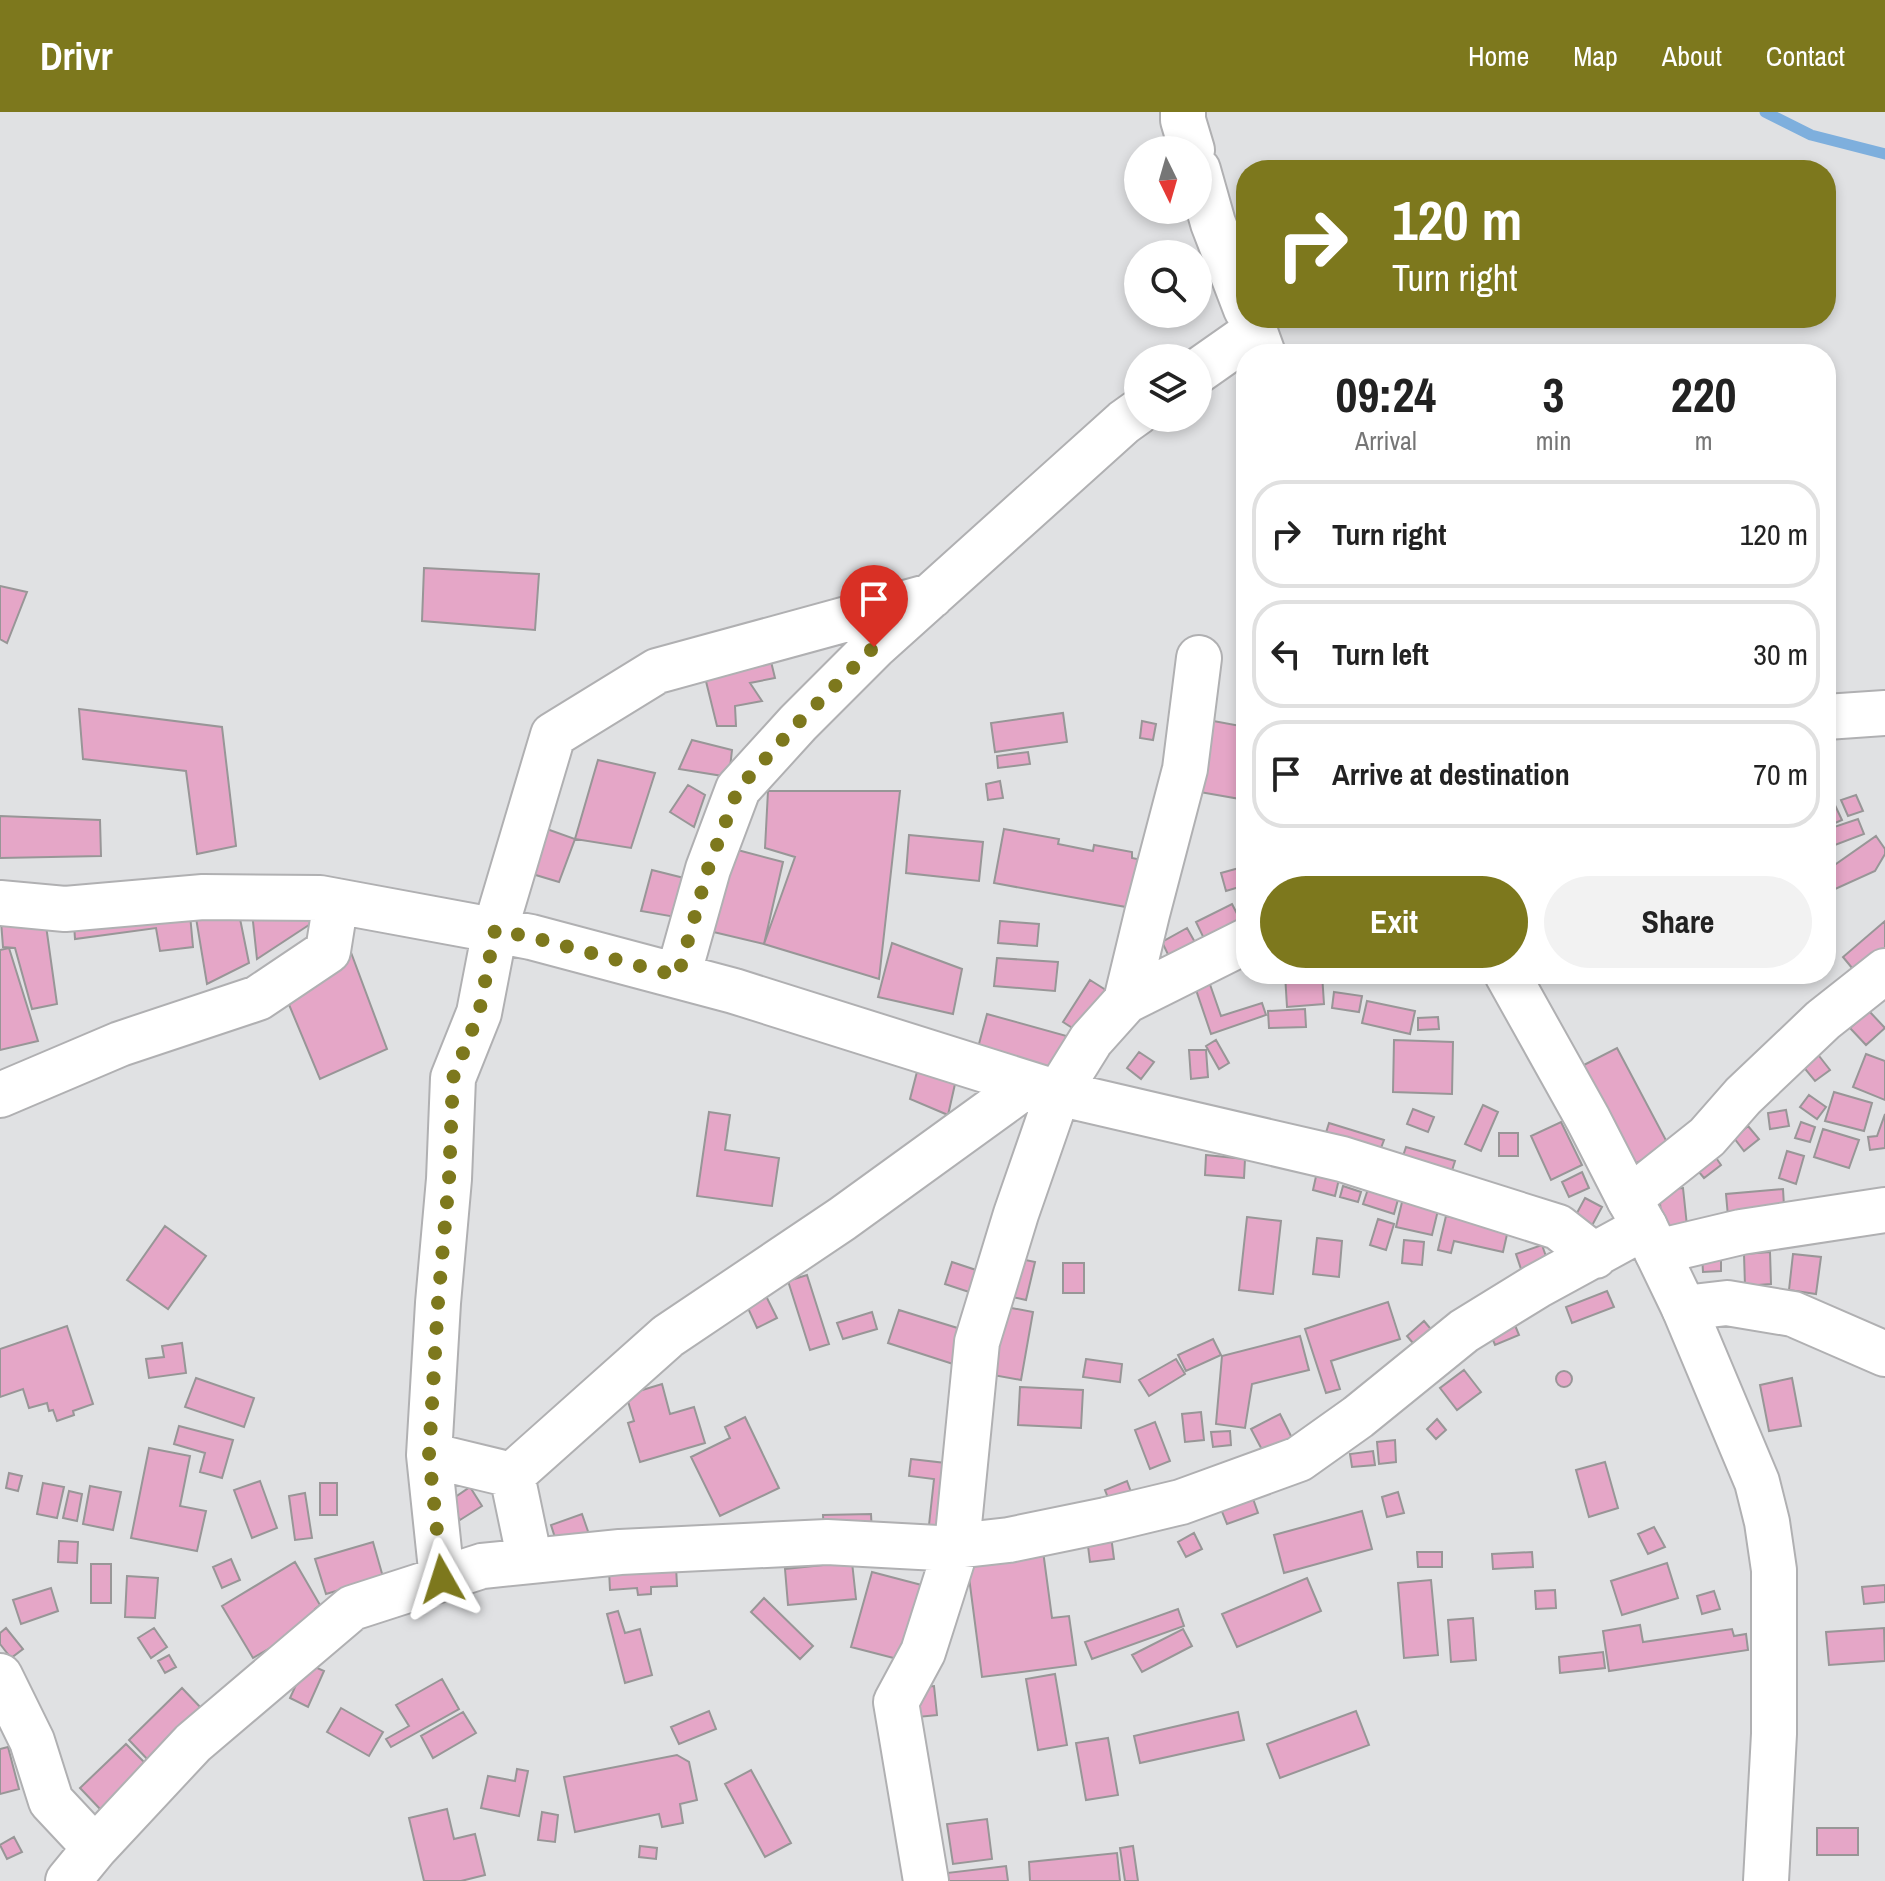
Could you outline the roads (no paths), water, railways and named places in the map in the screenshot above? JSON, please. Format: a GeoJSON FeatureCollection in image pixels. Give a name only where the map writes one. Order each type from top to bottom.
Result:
{"type":"FeatureCollection","features":[{"type":"Feature","properties":{"kind":"street"},"geometry":{"type":"LineString","coordinates":[[1183,112],[1188,136]]}},
{"type":"Feature","properties":{"kind":"street"},"geometry":{"type":"LineString","coordinates":[[1212,219],[1236,283]]}},
{"type":"Feature","properties":{"kind":"street"},"geometry":{"type":"LineString","coordinates":[[1212,360],[1253,328]]}},
{"type":"Feature","properties":{"kind":"street"},"geometry":{"type":"LineString","coordinates":[[678,976],[708,869],[738,789],[863,658],[1124,422]]}},
{"type":"Feature","properties":{"kind":"street"},"geometry":{"type":"LineString","coordinates":[[442,1579],[429,1455],[449,1179],[453,1078],[479,1013],[495,930],[553,735],[657,671],[931,596]]}},
{"type":"Feature","properties":{"kind":"street"},"geometry":{"type":"LineString","coordinates":[[1126,1001],[1185,769],[1199,658]]}},
{"type":"Feature","properties":{"kind":"street"},"geometry":{"type":"LineString","coordinates":[[1836,716],[1885,713]]}},
{"type":"Feature","properties":{"kind":"street"},"geometry":{"type":"LineString","coordinates":[[0,903],[65,909],[203,897],[320,898],[531,937],[734,991],[1043,1089],[1342,1159],[1558,1227],[1595,1256]]}},
{"type":"Feature","properties":{"kind":"street"},"geometry":{"type":"LineString","coordinates":[[0,1095],[120,1044],[258,998],[328,951],[336,901]]}},
{"type":"Feature","properties":{"kind":"street"},"geometry":{"type":"LineString","coordinates":[[512,1475],[668,1336],[1043,1089],[1126,1001],[1236,946]]}},
{"type":"Feature","properties":{"kind":"street"},"geometry":{"type":"LineString","coordinates":[[0,1676],[32,1741],[51,1801],[81,1865],[193,1743],[352,1608],[482,1566],[530,1561],[620,1552],[827,1542],[938,1548],[1009,1540],[1181,1502],[1299,1459],[1358,1417],[1464,1331],[1644,1226],[1707,1137],[1743,1096],[1823,1020],[1885,971]]}},
{"type":"Feature","properties":{"kind":"street"},"geometry":{"type":"LineString","coordinates":[[1513,984],[1644,1226],[1684,1308],[1757,1482],[1774,1570],[1774,1734],[1766,1881]]}},
{"type":"Feature","properties":{"kind":"street"},"geometry":{"type":"LineString","coordinates":[[926,1881],[896,1702],[923,1652],[957,1545],[977,1342],[1016,1214],[1043,1089]]}},
{"type":"Feature","properties":{"kind":"street"},"geometry":{"type":"LineString","coordinates":[[1644,1226],[1741,1232],[1885,1210]]}},
{"type":"Feature","properties":{"kind":"street"},"geometry":{"type":"LineString","coordinates":[[1684,1308],[1727,1303],[1793,1314],[1885,1354]]}},
{"type":"Feature","properties":{"kind":"street"},"geometry":{"type":"LineString","coordinates":[[429,1455],[512,1475]]}},
{"type":"Feature","properties":{"kind":"street"},"geometry":{"type":"LineString","coordinates":[[512,1475],[530,1561]]}},
{"type":"Feature","properties":{"kind":"waterway"},"geometry":{"type":"LineString","coordinates":[[1765,112],[1811,135],[1885,154]]}}]}
